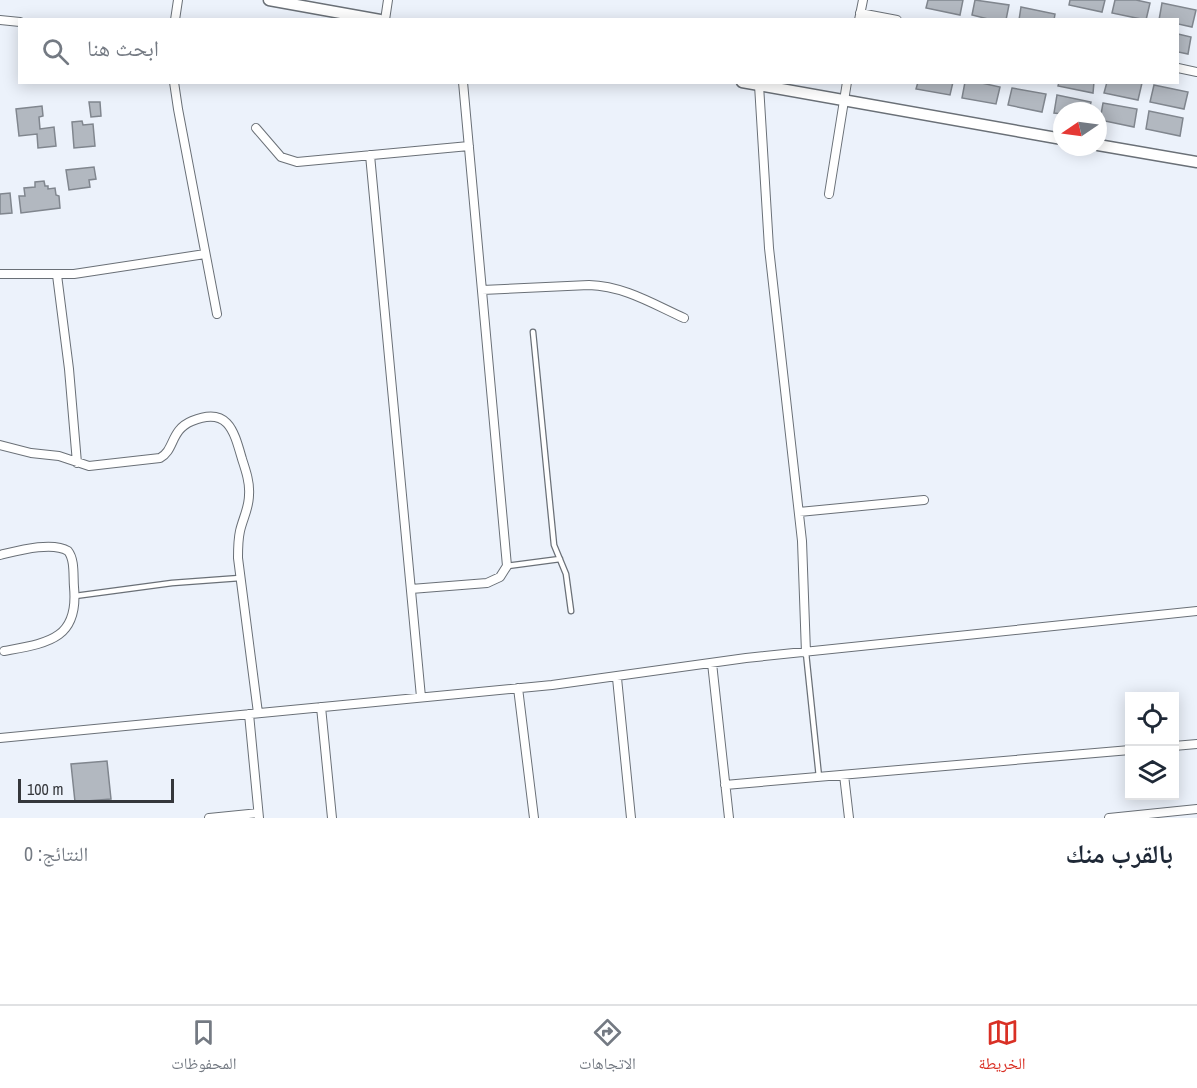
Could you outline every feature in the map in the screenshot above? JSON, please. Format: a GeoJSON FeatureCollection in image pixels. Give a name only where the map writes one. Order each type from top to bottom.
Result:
{"type":"FeatureCollection","features":[{"type":"Feature","properties":{"kind":"street"},"geometry":{"type":"LineString","coordinates":[[175,18],[178,0]]}},
{"type":"Feature","properties":{"kind":"street"},"geometry":{"type":"LineString","coordinates":[[269,0],[369,18]]}},
{"type":"Feature","properties":{"kind":"street"},"geometry":{"type":"LineString","coordinates":[[385,18],[388,0]]}},
{"type":"Feature","properties":{"kind":"street"},"geometry":{"type":"LineString","coordinates":[[862,0],[860,16],[878,18]]}},
{"type":"Feature","properties":{"kind":"street"},"geometry":{"type":"LineString","coordinates":[[0,20],[18,22]]}},
{"type":"Feature","properties":{"kind":"street"},"geometry":{"type":"LineString","coordinates":[[1179,68],[1197,72]]}},
{"type":"Feature","properties":{"kind":"street"},"geometry":{"type":"LineString","coordinates":[[174,84],[177,109],[217,314]]}},
{"type":"Feature","properties":{"kind":"street"},"geometry":{"type":"LineString","coordinates":[[411,589],[487,583],[500,577],[507,566],[462,84]]}},
{"type":"Feature","properties":{"kind":"street"},"geometry":{"type":"LineString","coordinates":[[750,84],[1053,137]]}},
{"type":"Feature","properties":{"kind":"street"},"geometry":{"type":"LineString","coordinates":[[829,194],[848,84]]}},
{"type":"Feature","properties":{"kind":"street"},"geometry":{"type":"LineString","coordinates":[[759,86],[769,248],[802,541],[806,652]]}},
{"type":"Feature","properties":{"kind":"street"},"geometry":{"type":"LineString","coordinates":[[256,128],[277,154],[292,162],[469,146]]}},
{"type":"Feature","properties":{"kind":"street"},"geometry":{"type":"LineString","coordinates":[[1107,147],[1197,162]]}},
{"type":"Feature","properties":{"kind":"street"},"geometry":{"type":"LineString","coordinates":[[370,155],[421,698]]}},
{"type":"Feature","properties":{"kind":"street"},"geometry":{"type":"LineString","coordinates":[[0,274],[57,275],[95,272],[206,254]]}},
{"type":"Feature","properties":{"kind":"street"},"geometry":{"type":"LineString","coordinates":[[57,275],[69,369],[77,463]]}},
{"type":"Feature","properties":{"kind":"street"},"geometry":{"type":"LineString","coordinates":[[482,290],[606,286],[630,293],[684,318]]}},
{"type":"Feature","properties":{"kind":"street"},"geometry":{"type":"LineString","coordinates":[[0,445],[95,465],[160,458],[168,452],[175,435],[189,422],[210,416],[224,420],[235,434],[249,485],[249,503],[238,539],[253,714],[258,816],[209,818]]}},
{"type":"Feature","properties":{"kind":"street"},"geometry":{"type":"LineString","coordinates":[[799,513],[924,500]]}},
{"type":"Feature","properties":{"kind":"street"},"geometry":{"type":"LineString","coordinates":[[0,555],[29,549],[63,548],[71,555],[75,596],[73,616],[58,636],[42,644],[4,651]]}},
{"type":"Feature","properties":{"kind":"street"},"geometry":{"type":"LineString","coordinates":[[0,738],[617,678],[712,663],[806,652],[1197,611]]}},
{"type":"Feature","properties":{"kind":"street"},"geometry":{"type":"LineString","coordinates":[[712,663],[729,818]]}},
{"type":"Feature","properties":{"kind":"street"},"geometry":{"type":"LineString","coordinates":[[617,678],[631,818]]}},
{"type":"Feature","properties":{"kind":"street"},"geometry":{"type":"LineString","coordinates":[[518,688],[534,818]]}},
{"type":"Feature","properties":{"kind":"street"},"geometry":{"type":"LineString","coordinates":[[321,707],[332,818]]}},
{"type":"Feature","properties":{"kind":"street"},"geometry":{"type":"LineString","coordinates":[[1179,746],[1197,744]]}},
{"type":"Feature","properties":{"kind":"street"},"geometry":{"type":"LineString","coordinates":[[725,785],[1125,750]]}},
{"type":"Feature","properties":{"kind":"street"},"geometry":{"type":"LineString","coordinates":[[844,775],[849,818]]}},
{"type":"Feature","properties":{"kind":"street"},"geometry":{"type":"LineString","coordinates":[[1109,818],[1197,809]]}},
{"type":"Feature","properties":{"kind":"lane"},"geometry":{"type":"LineString","coordinates":[[533,332],[554,545],[566,574],[571,611]]}},
{"type":"Feature","properties":{"kind":"lane"},"geometry":{"type":"LineString","coordinates":[[507,566],[560,560]]}},
{"type":"Feature","properties":{"kind":"lane"},"geometry":{"type":"LineString","coordinates":[[75,596],[172,583],[240,578]]}},
{"type":"Feature","properties":{"kind":"lane"},"geometry":{"type":"LineString","coordinates":[[806,652],[819,777]]}},
{"type":"Feature","properties":{"kind":"building"},"geometry":{"type":"Polygon","coordinates":[[[928,0],[963,0],[960,15],[926,8],[928,0]]]}},
{"type":"Feature","properties":{"kind":"building"},"geometry":{"type":"Polygon","coordinates":[[[975,0],[1009,5],[1006,18],[984,18],[972,15],[975,0]]]}},
{"type":"Feature","properties":{"kind":"building"},"geometry":{"type":"Polygon","coordinates":[[[1070,0],[1105,0],[1102,12],[1069,5],[1070,0]]]}},
{"type":"Feature","properties":{"kind":"building"},"geometry":{"type":"Polygon","coordinates":[[[1115,0],[1150,3],[1146,18],[1112,13],[1115,0]]]}},
{"type":"Feature","properties":{"kind":"building"},"geometry":{"type":"Polygon","coordinates":[[[1162,3],[1196,10],[1192,27],[1179,24],[1179,18],[1159,18],[1162,3]]]}},
{"type":"Feature","properties":{"kind":"building"},"geometry":{"type":"Polygon","coordinates":[[[1021,7],[1055,14],[1054,18],[1019,18],[1021,7]]]}},
{"type":"Feature","properties":{"kind":"building"},"geometry":{"type":"Polygon","coordinates":[[[1179,34],[1191,37],[1188,54],[1179,52],[1179,34]]]}},
{"type":"Feature","properties":{"kind":"building"},"geometry":{"type":"Polygon","coordinates":[[[917,84],[953,84],[950,95],[916,89],[917,84]]]}},
{"type":"Feature","properties":{"kind":"building"},"geometry":{"type":"Polygon","coordinates":[[[965,84],[986,84],[1000,87],[996,104],[962,98],[965,84]]]}},
{"type":"Feature","properties":{"kind":"building"},"geometry":{"type":"Polygon","coordinates":[[[1058,84],[1094,84],[1093,93],[1058,86],[1058,84]]]}},
{"type":"Feature","properties":{"kind":"building"},"geometry":{"type":"Polygon","coordinates":[[[1106,84],[1142,84],[1138,100],[1104,93],[1106,84]]]}},
{"type":"Feature","properties":{"kind":"building"},"geometry":{"type":"Polygon","coordinates":[[[1154,85],[1188,92],[1184,109],[1150,102],[1154,85]]]}},
{"type":"Feature","properties":{"kind":"building"},"geometry":{"type":"Polygon","coordinates":[[[1012,88],[1046,94],[1042,112],[1008,105],[1012,88]]]}},
{"type":"Feature","properties":{"kind":"building"},"geometry":{"type":"Polygon","coordinates":[[[1057,95],[1091,102],[1056,102],[1057,95]]]}},
{"type":"Feature","properties":{"kind":"building"},"geometry":{"type":"Polygon","coordinates":[[[89,102],[100,102],[101,116],[91,117],[89,102]]]}},
{"type":"Feature","properties":{"kind":"building"},"geometry":{"type":"Polygon","coordinates":[[[1107,104],[1137,109],[1134,127],[1107,121],[1107,104]]]}},
{"type":"Feature","properties":{"kind":"building"},"geometry":{"type":"Polygon","coordinates":[[[42,106],[43,116],[39,117],[40,129],[54,127],[56,146],[38,148],[37,134],[19,136],[16,109],[42,106]]]}},
{"type":"Feature","properties":{"kind":"building"},"geometry":{"type":"Polygon","coordinates":[[[1149,111],[1183,118],[1180,136],[1146,129],[1149,111]]]}},
{"type":"Feature","properties":{"kind":"building"},"geometry":{"type":"Polygon","coordinates":[[[82,121],[83,125],[93,124],[95,146],[74,148],[72,122],[82,121]]]}},
{"type":"Feature","properties":{"kind":"building"},"geometry":{"type":"Polygon","coordinates":[[[94,167],[96,179],[89,180],[90,187],[69,190],[66,170],[94,167]]]}},
{"type":"Feature","properties":{"kind":"building"},"geometry":{"type":"Polygon","coordinates":[[[44,181],[48,189],[55,188],[56,195],[59,196],[60,208],[21,213],[19,196],[25,196],[24,188],[35,187],[35,182],[44,181]]]}},
{"type":"Feature","properties":{"kind":"building"},"geometry":{"type":"Polygon","coordinates":[[[10,193],[12,213],[0,214],[0,194],[10,193]]]}},
{"type":"Feature","properties":{"kind":"building"},"geometry":{"type":"Polygon","coordinates":[[[107,761],[111,799],[75,802],[71,764],[107,761]]]}}]}
